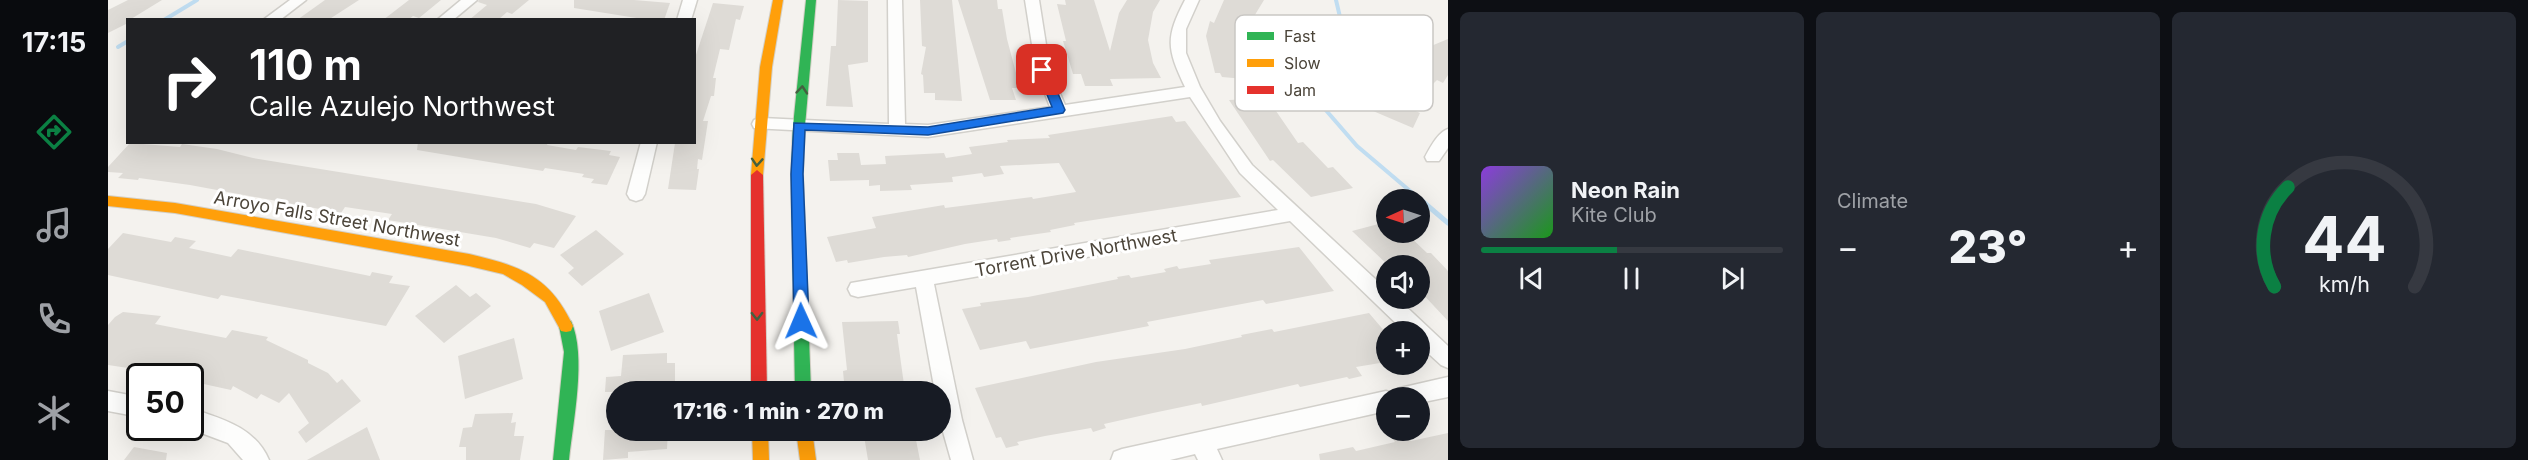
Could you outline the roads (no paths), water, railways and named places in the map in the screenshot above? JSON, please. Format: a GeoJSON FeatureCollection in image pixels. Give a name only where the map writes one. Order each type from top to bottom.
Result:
{"type":"FeatureCollection","features":[{"type":"Feature","properties":{"kind":"main road"},"geometry":{"type":"LineString","coordinates":[[759,381],[755,227],[760,124],[778,0]]}},
{"type":"Feature","properties":{"kind":"main road"},"geometry":{"type":"LineString","coordinates":[[803,381],[797,174],[799,126],[811,0]]}},
{"type":"Feature","properties":{"kind":"main road","name":"Arroyo Falls Street Northwest"},"geometry":{"type":"LineString","coordinates":[[108,201],[175,208],[469,260],[507,269],[550,298],[565,323],[572,352],[561,460]]}},
{"type":"Feature","properties":{"kind":"main road"},"geometry":{"type":"LineString","coordinates":[[760,441],[761,460]]}},
{"type":"Feature","properties":{"kind":"main road"},"geometry":{"type":"LineString","coordinates":[[805,441],[808,460]]}},
{"type":"Feature","properties":{"kind":"street"},"geometry":{"type":"LineString","coordinates":[[273,18],[300,0]]}},
{"type":"Feature","properties":{"kind":"street"},"geometry":{"type":"LineString","coordinates":[[447,18],[470,0]]}},
{"type":"Feature","properties":{"kind":"street"},"geometry":{"type":"LineString","coordinates":[[685,18],[690,0]]}},
{"type":"Feature","properties":{"kind":"street"},"geometry":{"type":"LineString","coordinates":[[895,0],[894,56],[897,130]]}},
{"type":"Feature","properties":{"kind":"street"},"geometry":{"type":"LineString","coordinates":[[1032,0],[1042,70],[1059,110]]}},
{"type":"Feature","properties":{"kind":"street"},"geometry":{"type":"LineString","coordinates":[[1192,0],[1180,24],[1177,39],[1179,57],[1195,91],[1246,169],[1448,359]]}},
{"type":"Feature","properties":{"kind":"street"},"geometry":{"type":"LineString","coordinates":[[760,124],[928,131],[1195,91]]}},
{"type":"Feature","properties":{"kind":"street"},"geometry":{"type":"LineString","coordinates":[[1433,157],[1448,135]]}},
{"type":"Feature","properties":{"kind":"street"},"geometry":{"type":"LineString","coordinates":[[636,194],[648,144]]}},
{"type":"Feature","properties":{"kind":"street","name":"Torrent Drive Northwest"},"geometry":{"type":"LineString","coordinates":[[858,289],[1293,214]]}},
{"type":"Feature","properties":{"kind":"street"},"geometry":{"type":"LineString","coordinates":[[924,279],[951,420],[962,460]]}},
{"type":"Feature","properties":{"kind":"street"},"geometry":{"type":"LineString","coordinates":[[1430,391],[1448,387]]}},
{"type":"Feature","properties":{"kind":"street"},"geometry":{"type":"LineString","coordinates":[[108,401],[126,404]]}},
{"type":"Feature","properties":{"kind":"street"},"geometry":{"type":"LineString","coordinates":[[1122,460],[1206,451],[1376,404]]}},
{"type":"Feature","properties":{"kind":"street"},"geometry":{"type":"LineString","coordinates":[[204,423],[236,435],[258,460]]}},
{"type":"Feature","properties":{"kind":"waterway"},"geometry":{"type":"LineString","coordinates":[[167,18],[197,0]]}},
{"type":"Feature","properties":{"kind":"waterway"},"geometry":{"type":"LineString","coordinates":[[1336,0],[1340,15]]}},
{"type":"Feature","properties":{"kind":"waterway"},"geometry":{"type":"LineString","coordinates":[[118,47],[126,42]]}},
{"type":"Feature","properties":{"kind":"waterway"},"geometry":{"type":"LineString","coordinates":[[1327,111],[1357,146],[1408,189]]}},
{"type":"Feature","properties":{"kind":"waterway"},"geometry":{"type":"LineString","coordinates":[[1430,208],[1448,223]]}}]}
